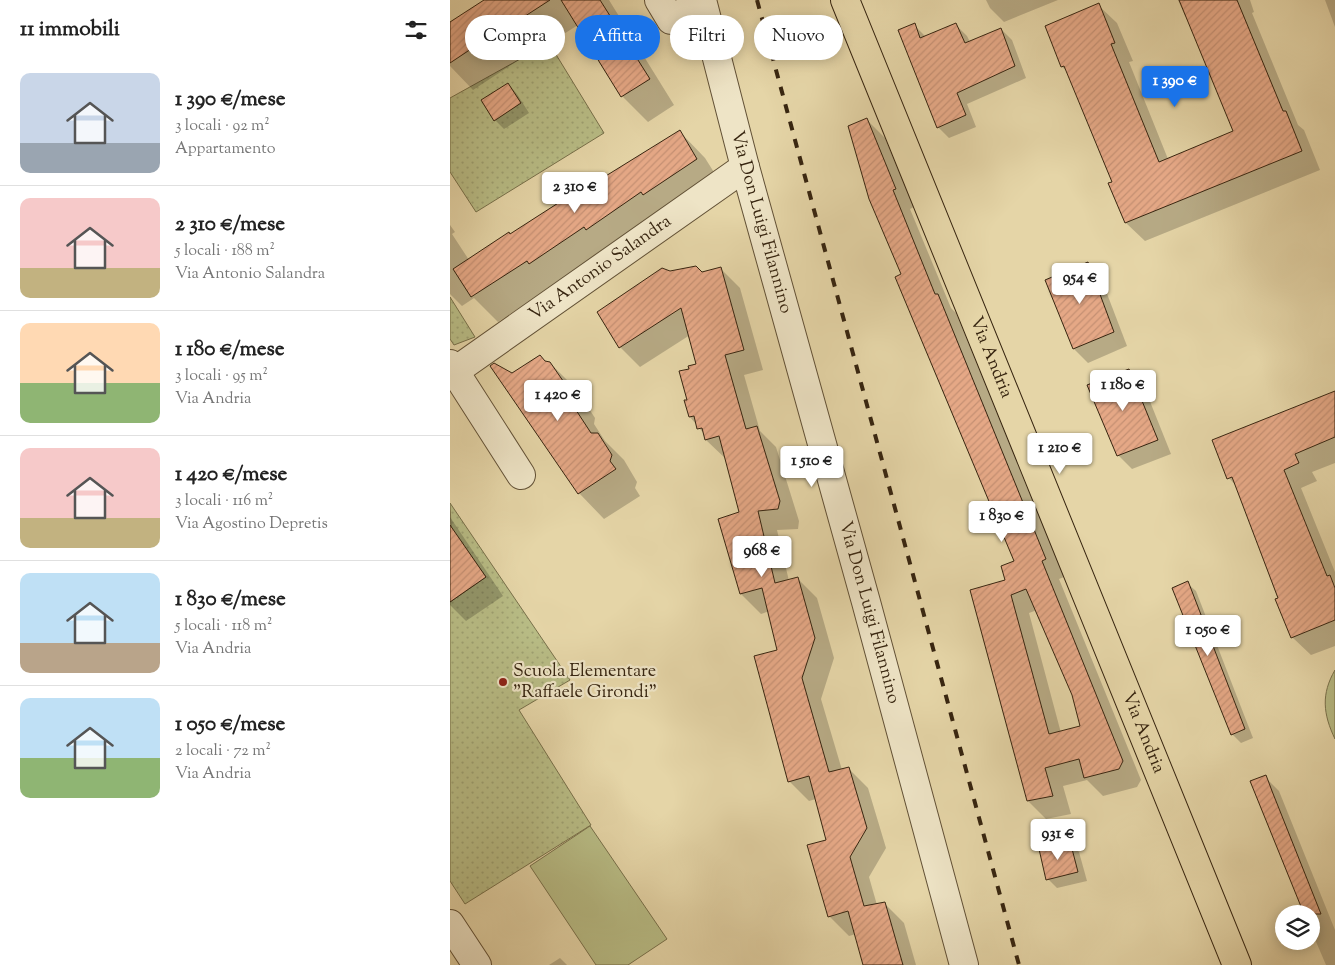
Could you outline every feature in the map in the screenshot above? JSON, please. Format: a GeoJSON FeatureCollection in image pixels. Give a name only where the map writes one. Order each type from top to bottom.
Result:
{"type":"FeatureCollection","features":[{"type":"Feature","properties":{"kind":"main road","name":"Via Andria"},"geometry":{"type":"LineString","coordinates":[[845,0],[1237,965]]}},
{"type":"Feature","properties":{"kind":"street"},"geometry":{"type":"LineString","coordinates":[[659,0],[671,20],[702,1]]}},
{"type":"Feature","properties":{"kind":"street","name":"Via Don Luigi Filannino"},"geometry":{"type":"LineString","coordinates":[[702,1],[745,167],[866,602],[964,965]]}},
{"type":"Feature","properties":{"kind":"street","name":"Via Antonio Salandra"},"geometry":{"type":"LineString","coordinates":[[452,367],[745,167]]}},
{"type":"Feature","properties":{"kind":"street"},"geometry":{"type":"LineString","coordinates":[[452,367],[521,475]]}},
{"type":"Feature","properties":{"kind":"street"},"geometry":{"type":"LineString","coordinates":[[450,924],[477,965]]}},
{"type":"Feature","properties":{"kind":"green space"},"geometry":{"type":"Polygon","coordinates":[[[518,60],[559,60],[604,133],[476,212],[450,172],[450,98],[518,60]]]}},
{"type":"Feature","properties":{"kind":"green space"},"geometry":{"type":"Polygon","coordinates":[[[450,297],[475,337],[454,345],[450,339],[450,297]]]}},
{"type":"Feature","properties":{"kind":"green space","name":"Scuola Elementare \"Raffaele Girondi\""},"geometry":{"type":"Polygon","coordinates":[[[450,503],[570,680],[519,710],[591,825],[465,904],[450,881],[450,602],[486,577],[450,528],[450,503]]]}},
{"type":"Feature","properties":{"kind":"green space"},"geometry":{"type":"Polygon","coordinates":[[[1335,670],[1335,739],[1328,721],[1325,704],[1327,687],[1335,670]]]}},
{"type":"Feature","properties":{"kind":"green space"},"geometry":{"type":"Polygon","coordinates":[[[590,826],[667,939],[628,965],[596,965],[530,866],[590,826]]]}},
{"type":"Feature","properties":{"kind":"building"},"geometry":{"type":"Polygon","coordinates":[[[484,0],[550,0],[527,15],[465,15],[465,53],[450,63],[450,22],[484,0]]]}},
{"type":"Feature","properties":{"kind":"building"},"geometry":{"type":"Polygon","coordinates":[[[561,0],[600,0],[609,15],[575,15],[575,23],[561,0]]]}},
{"type":"Feature","properties":{"kind":"building"},"geometry":{"type":"Polygon","coordinates":[[[1179,0],[1237,0],[1283,111],[1286,111],[1302,151],[1125,223],[1108,183],[1112,182],[1064,66],[1061,67],[1045,26],[1099,3],[1115,43],[1111,44],[1159,162],[1233,131],[1179,0]]]}},
{"type":"Feature","properties":{"kind":"building"},"geometry":{"type":"Polygon","coordinates":[[[915,23],[920,38],[956,23],[965,43],[1001,28],[1015,66],[957,93],[966,115],[937,128],[898,30],[915,23]]]}},
{"type":"Feature","properties":{"kind":"building"},"geometry":{"type":"Polygon","coordinates":[[[598,60],[638,60],[650,79],[621,97],[598,60]]]}},
{"type":"Feature","properties":{"kind":"building"},"geometry":{"type":"Polygon","coordinates":[[[508,83],[521,103],[494,121],[481,100],[508,83]]]}},
{"type":"Feature","properties":{"kind":"building"},"geometry":{"type":"Polygon","coordinates":[[[867,118],[896,189],[893,190],[935,294],[938,294],[1046,559],[1042,561],[1123,761],[1119,769],[1084,778],[1079,759],[1045,768],[1053,796],[1027,801],[970,590],[1005,580],[1001,566],[1014,561],[895,277],[901,274],[869,199],[848,126],[867,118]],[[1026,589],[1011,595],[1049,734],[1080,726],[1072,695],[1026,589]]]}},
{"type":"Feature","properties":{"kind":"building"},"geometry":{"type":"Polygon","coordinates":[[[680,130],[697,159],[643,195],[641,192],[586,230],[584,227],[529,264],[527,261],[471,297],[453,269],[509,232],[510,234],[680,130]]]}},
{"type":"Feature","properties":{"kind":"building"},"geometry":{"type":"Polygon","coordinates":[[[1088,262],[1114,332],[1073,349],[1045,280],[1088,262]]]}},
{"type":"Feature","properties":{"kind":"building"},"geometry":{"type":"Polygon","coordinates":[[[696,266],[702,272],[721,267],[744,350],[725,355],[746,429],[757,426],[780,501],[778,509],[758,511],[775,583],[798,577],[815,638],[802,678],[829,772],[849,767],[867,828],[850,857],[864,906],[885,902],[903,965],[863,965],[848,911],[828,917],[807,845],[826,840],[809,776],[788,782],[754,656],[777,650],[762,588],[740,594],[718,519],[739,512],[719,436],[705,440],[702,428],[697,429],[694,416],[689,417],[684,400],[687,400],[679,371],[689,369],[688,366],[696,364],[681,308],[619,348],[597,312],[662,268],[670,271],[696,266]]]}},
{"type":"Feature","properties":{"kind":"building"},"geometry":{"type":"Polygon","coordinates":[[[540,355],[545,361],[550,362],[570,391],[569,398],[591,433],[598,433],[612,455],[610,461],[616,469],[578,494],[490,366],[494,363],[512,373],[540,355]]]}},
{"type":"Feature","properties":{"kind":"building"},"geometry":{"type":"Polygon","coordinates":[[[1129,369],[1158,440],[1117,456],[1087,385],[1129,369]]]}},
{"type":"Feature","properties":{"kind":"building"},"geometry":{"type":"Polygon","coordinates":[[[1335,391],[1335,437],[1295,454],[1299,463],[1284,470],[1327,576],[1330,575],[1335,588],[1335,620],[1291,638],[1275,599],[1278,598],[1232,477],[1227,479],[1212,440],[1335,391]]]}},
{"type":"Feature","properties":{"kind":"building"},"geometry":{"type":"Polygon","coordinates":[[[450,525],[486,577],[450,602],[450,525]]]}},
{"type":"Feature","properties":{"kind":"building"},"geometry":{"type":"Polygon","coordinates":[[[1188,581],[1245,729],[1231,735],[1172,588],[1188,581]]]}},
{"type":"Feature","properties":{"kind":"building"},"geometry":{"type":"Polygon","coordinates":[[[1266,775],[1317,905],[1300,905],[1250,781],[1266,775]]]}},
{"type":"Feature","properties":{"kind":"building"},"geometry":{"type":"Polygon","coordinates":[[[1070,841],[1078,872],[1046,880],[1039,849],[1070,841]]]}},
{"type":"Feature","properties":{"kind":"railway"},"geometry":{"type":"LineString","coordinates":[[757,0],[1019,965]]}},
{"type":"Feature","properties":{"kind":"place","name":"Scuola Elementare \"Raffaele Girondi\""},"geometry":{"type":"Point","coordinates":[503,682]}}]}
